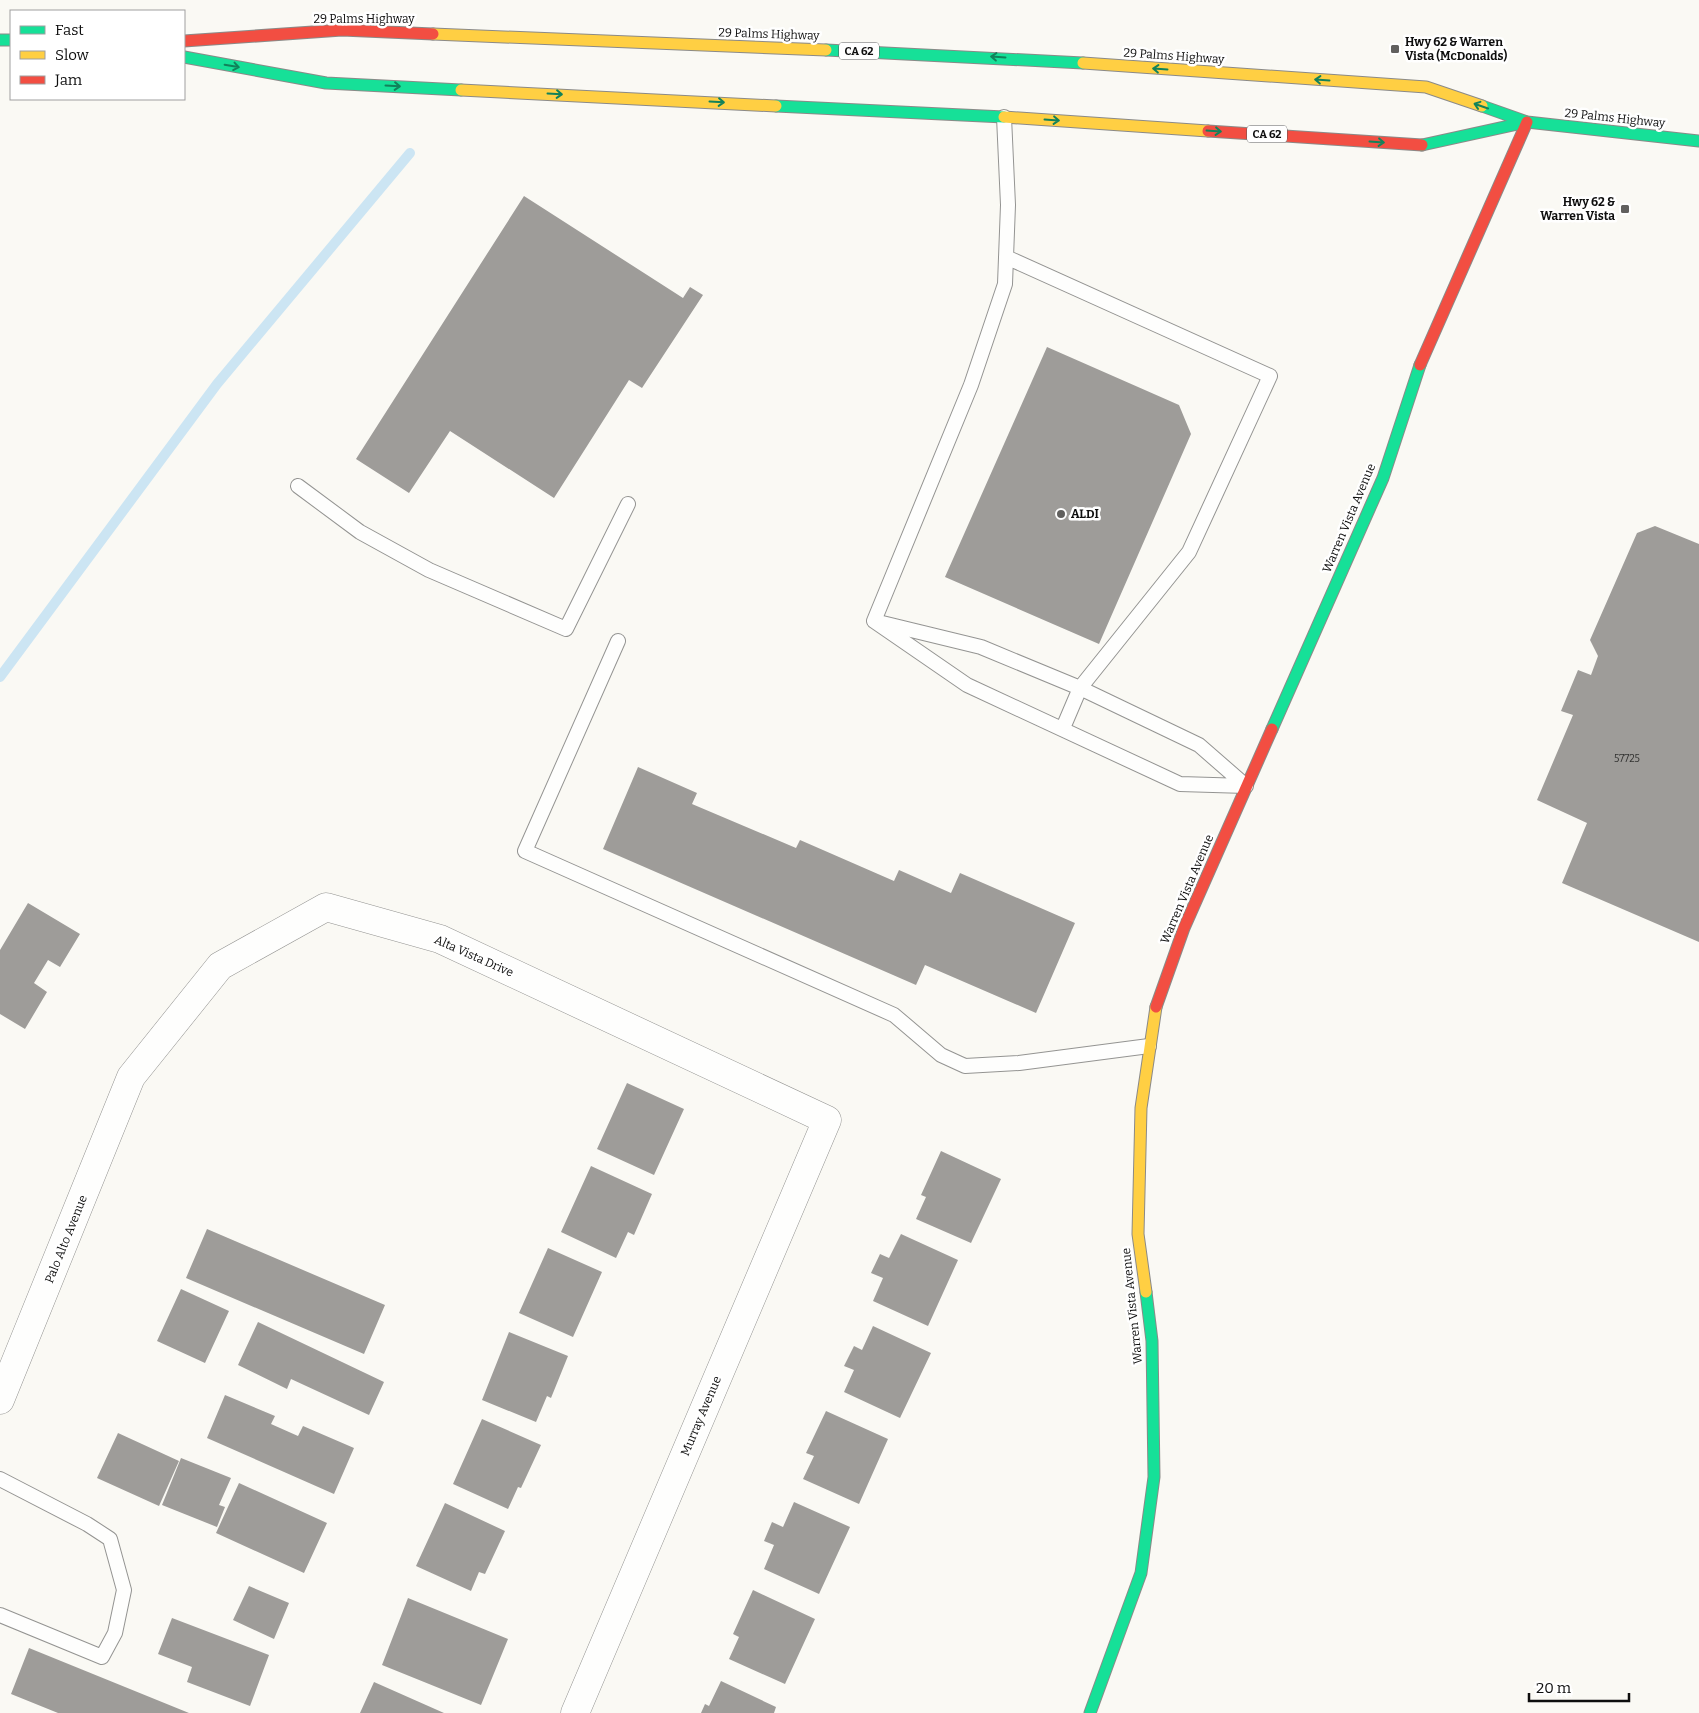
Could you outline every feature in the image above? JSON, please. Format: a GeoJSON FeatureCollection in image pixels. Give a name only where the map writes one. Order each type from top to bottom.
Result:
{"type":"FeatureCollection","features":[{"type":"Feature","properties":{"kind":"main road","name":"29 Palms Highway"},"geometry":{"type":"LineString","coordinates":[[185,41],[342,30],[994,57],[1426,87],[1527,122],[1699,141]]}},
{"type":"Feature","properties":{"kind":"main road","name":"29 Palms Highway"},"geometry":{"type":"LineString","coordinates":[[185,57],[326,82],[1004,117],[1422,145],[1527,122]]}},
{"type":"Feature","properties":{"kind":"main road","name":"Warren Vista Avenue"},"geometry":{"type":"LineString","coordinates":[[1090,1713],[1141,1573],[1154,1477],[1152,1341],[1138,1234],[1141,1108],[1153,1015],[1184,928],[1383,478],[1415,376],[1527,122]]}},
{"type":"Feature","properties":{"kind":"street","name":"Alta Vista Drive"},"geometry":{"type":"LineString","coordinates":[[131,1078],[220,966],[326,907],[440,939],[827,1120]]}},
{"type":"Feature","properties":{"kind":"street","name":"Palo Alto Avenue"},"geometry":{"type":"LineString","coordinates":[[0,1400],[131,1078]]}},
{"type":"Feature","properties":{"kind":"street","name":"Murray Avenue"},"geometry":{"type":"LineString","coordinates":[[575,1713],[827,1120]]}},
{"type":"Feature","properties":{"kind":"lane"},"geometry":{"type":"LineString","coordinates":[[874,621],[971,385],[1005,284],[1008,205],[1004,117]]}},
{"type":"Feature","properties":{"kind":"lane"},"geometry":{"type":"LineString","coordinates":[[1006,257],[1270,376],[1190,552],[1080,688],[1063,728]]}},
{"type":"Feature","properties":{"kind":"lane"},"geometry":{"type":"LineString","coordinates":[[298,486],[360,532],[429,570],[566,629],[628,504]]}},
{"type":"Feature","properties":{"kind":"lane"},"geometry":{"type":"LineString","coordinates":[[874,621],[981,647],[1080,688],[1199,745],[1246,786]]}},
{"type":"Feature","properties":{"kind":"lane"},"geometry":{"type":"LineString","coordinates":[[874,621],[967,685],[1180,784],[1246,786]]}},
{"type":"Feature","properties":{"kind":"lane"},"geometry":{"type":"LineString","coordinates":[[618,641],[525,850],[894,1015],[941,1055],[965,1066],[1019,1063],[1149,1046]]}},
{"type":"Feature","properties":{"kind":"lane"},"geometry":{"type":"LineString","coordinates":[[0,1479],[110,1538],[124,1590],[115,1633],[102,1657],[0,1615]]}},
{"type":"Feature","properties":{"kind":"building"},"geometry":{"type":"Polygon","coordinates":[[[524,196],[683,298],[690,287],[703,295],[642,388],[629,380],[554,498],[450,431],[409,493],[356,459],[524,196]]]}},
{"type":"Feature","properties":{"kind":"building"},"geometry":{"type":"Polygon","coordinates":[[[1047,347],[1179,405],[1191,434],[1099,644],[945,577],[1047,347]]]}},
{"type":"Feature","properties":{"kind":"building"},"geometry":{"type":"Polygon","coordinates":[[[1655,526],[1699,544],[1699,942],[1562,883],[1587,823],[1537,800],[1573,715],[1561,711],[1578,670],[1591,675],[1598,656],[1590,640],[1637,533],[1655,526]]]}},
{"type":"Feature","properties":{"kind":"building"},"geometry":{"type":"Polygon","coordinates":[[[638,767],[697,793],[692,804],[796,848],[800,840],[894,881],[899,870],[951,893],[960,873],[1075,923],[1036,1013],[925,965],[916,985],[603,849],[638,767]]]}},
{"type":"Feature","properties":{"kind":"building"},"geometry":{"type":"Polygon","coordinates":[[[28,903],[80,934],[60,967],[48,960],[34,983],[47,992],[25,1029],[0,1014],[0,950],[28,903]]]}},
{"type":"Feature","properties":{"kind":"building"},"geometry":{"type":"Polygon","coordinates":[[[627,1083],[684,1109],[654,1175],[597,1149],[627,1083]]]}},
{"type":"Feature","properties":{"kind":"building"},"geometry":{"type":"Polygon","coordinates":[[[941,1151],[1001,1179],[971,1243],[916,1219],[926,1197],[921,1195],[941,1151]]]}},
{"type":"Feature","properties":{"kind":"building"},"geometry":{"type":"Polygon","coordinates":[[[591,1166],[652,1194],[634,1235],[628,1232],[616,1258],[561,1232],[591,1166]]]}},
{"type":"Feature","properties":{"kind":"building"},"geometry":{"type":"Polygon","coordinates":[[[207,1229],[385,1305],[364,1354],[186,1278],[207,1229]]]}},
{"type":"Feature","properties":{"kind":"building"},"geometry":{"type":"Polygon","coordinates":[[[901,1234],[958,1260],[928,1326],[873,1301],[883,1278],[871,1273],[880,1254],[889,1258],[901,1234]]]}},
{"type":"Feature","properties":{"kind":"building"},"geometry":{"type":"Polygon","coordinates":[[[548,1248],[602,1272],[573,1337],[519,1313],[548,1248]]]}},
{"type":"Feature","properties":{"kind":"building"},"geometry":{"type":"Polygon","coordinates":[[[181,1289],[229,1311],[205,1363],[157,1341],[181,1289]]]}},
{"type":"Feature","properties":{"kind":"building"},"geometry":{"type":"Polygon","coordinates":[[[258,1322],[384,1382],[369,1415],[291,1379],[287,1389],[238,1365],[258,1322]]]}},
{"type":"Feature","properties":{"kind":"building"},"geometry":{"type":"Polygon","coordinates":[[[873,1326],[931,1353],[900,1418],[844,1392],[854,1370],[844,1366],[854,1346],[862,1350],[873,1326]]]}},
{"type":"Feature","properties":{"kind":"building"},"geometry":{"type":"Polygon","coordinates":[[[509,1332],[568,1356],[551,1398],[547,1396],[536,1422],[482,1400],[509,1332]]]}},
{"type":"Feature","properties":{"kind":"building"},"geometry":{"type":"Polygon","coordinates":[[[225,1395],[275,1416],[271,1424],[298,1436],[303,1426],[354,1448],[334,1494],[207,1438],[225,1395]]]}},
{"type":"Feature","properties":{"kind":"building"},"geometry":{"type":"Polygon","coordinates":[[[826,1411],[888,1439],[859,1504],[803,1479],[814,1456],[806,1453],[826,1411]]]}},
{"type":"Feature","properties":{"kind":"building"},"geometry":{"type":"Polygon","coordinates":[[[482,1419],[541,1445],[521,1488],[518,1487],[508,1509],[453,1484],[482,1419]]]}},
{"type":"Feature","properties":{"kind":"building"},"geometry":{"type":"Polygon","coordinates":[[[118,1433],[179,1461],[159,1506],[97,1478],[118,1433]]]}},
{"type":"Feature","properties":{"kind":"building"},"geometry":{"type":"Polygon","coordinates":[[[181,1458],[231,1478],[219,1505],[225,1507],[217,1527],[162,1505],[181,1458]]]}},
{"type":"Feature","properties":{"kind":"building"},"geometry":{"type":"Polygon","coordinates":[[[239,1483],[327,1523],[304,1573],[216,1533],[239,1483]]]}},
{"type":"Feature","properties":{"kind":"building"},"geometry":{"type":"Polygon","coordinates":[[[794,1502],[850,1527],[819,1594],[764,1569],[774,1545],[764,1541],[772,1522],[783,1527],[794,1502]]]}},
{"type":"Feature","properties":{"kind":"building"},"geometry":{"type":"Polygon","coordinates":[[[445,1503],[505,1531],[485,1574],[479,1572],[471,1591],[416,1566],[445,1503]]]}},
{"type":"Feature","properties":{"kind":"building"},"geometry":{"type":"Polygon","coordinates":[[[249,1586],[289,1603],[274,1639],[233,1620],[249,1586]]]}},
{"type":"Feature","properties":{"kind":"building"},"geometry":{"type":"Polygon","coordinates":[[[753,1590],[815,1619],[785,1684],[729,1659],[739,1637],[733,1634],[753,1590]]]}},
{"type":"Feature","properties":{"kind":"building"},"geometry":{"type":"Polygon","coordinates":[[[408,1598],[508,1639],[481,1705],[382,1665],[408,1598]]]}},
{"type":"Feature","properties":{"kind":"building"},"geometry":{"type":"Polygon","coordinates":[[[172,1618],[269,1655],[250,1706],[187,1682],[192,1667],[158,1654],[172,1618]]]}},
{"type":"Feature","properties":{"kind":"building"},"geometry":{"type":"Polygon","coordinates":[[[29,1648],[189,1713],[58,1713],[11,1694],[29,1648]]]}},
{"type":"Feature","properties":{"kind":"building"},"geometry":{"type":"Polygon","coordinates":[[[721,1681],[776,1707],[774,1713],[701,1713],[705,1704],[709,1706],[721,1681]]]}},
{"type":"Feature","properties":{"kind":"building"},"geometry":{"type":"Polygon","coordinates":[[[374,1682],[444,1713],[360,1713],[374,1682]]]}},
{"type":"Feature","properties":{"kind":"waterway"},"geometry":{"type":"LineString","coordinates":[[0,677],[217,384],[410,153]]}},
{"type":"Feature","properties":{"kind":"traffic: fast"},"geometry":{"type":"LineString","coordinates":[[0,40],[10,40]]}},
{"type":"Feature","properties":{"kind":"traffic: fast"},"geometry":{"type":"LineString","coordinates":[[826,50],[1083,63]]}},
{"type":"Feature","properties":{"kind":"traffic: fast"},"geometry":{"type":"LineString","coordinates":[[185,57],[326,83],[461,90]]}},
{"type":"Feature","properties":{"kind":"traffic: fast"},"geometry":{"type":"LineString","coordinates":[[776,106],[1004,117]]}},
{"type":"Feature","properties":{"kind":"traffic: fast"},"geometry":{"type":"LineString","coordinates":[[1482,106],[1527,122],[1699,141]]}},
{"type":"Feature","properties":{"kind":"traffic: fast"},"geometry":{"type":"LineString","coordinates":[[1422,145],[1527,122]]}},
{"type":"Feature","properties":{"kind":"traffic: fast"},"geometry":{"type":"LineString","coordinates":[[1272,729],[1383,478],[1420,365]]}},
{"type":"Feature","properties":{"kind":"traffic: fast"},"geometry":{"type":"LineString","coordinates":[[1090,1713],[1141,1573],[1154,1477],[1152,1341],[1146,1292]]}},
{"type":"Feature","properties":{"kind":"traffic: slow"},"geometry":{"type":"LineString","coordinates":[[433,34],[826,50]]}},
{"type":"Feature","properties":{"kind":"traffic: slow"},"geometry":{"type":"LineString","coordinates":[[1083,63],[1426,87],[1482,106]]}},
{"type":"Feature","properties":{"kind":"traffic: slow"},"geometry":{"type":"LineString","coordinates":[[461,90],[776,106]]}},
{"type":"Feature","properties":{"kind":"traffic: slow"},"geometry":{"type":"LineString","coordinates":[[1004,117],[1208,131]]}},
{"type":"Feature","properties":{"kind":"traffic: slow"},"geometry":{"type":"LineString","coordinates":[[1146,1292],[1138,1234],[1141,1108],[1156,1007]]}},
{"type":"Feature","properties":{"kind":"traffic: jam"},"geometry":{"type":"LineString","coordinates":[[185,41],[342,30],[433,34]]}},
{"type":"Feature","properties":{"kind":"traffic: jam"},"geometry":{"type":"LineString","coordinates":[[1420,365],[1527,122]]}},
{"type":"Feature","properties":{"kind":"traffic: jam"},"geometry":{"type":"LineString","coordinates":[[1208,131],[1422,145]]}},
{"type":"Feature","properties":{"kind":"traffic: jam"},"geometry":{"type":"LineString","coordinates":[[1156,1007],[1184,928],[1272,729]]}},
{"type":"Feature","properties":{"kind":"place","name":"Hwy 62 & Warren Vista (McDonalds)"},"geometry":{"type":"Point","coordinates":[1395,49]}},
{"type":"Feature","properties":{"kind":"place","name":"Hwy 62 & Warren Vista"},"geometry":{"type":"Point","coordinates":[1625,209]}},
{"type":"Feature","properties":{"kind":"place","name":"ALDI"},"geometry":{"type":"Point","coordinates":[1061,514]}}]}
